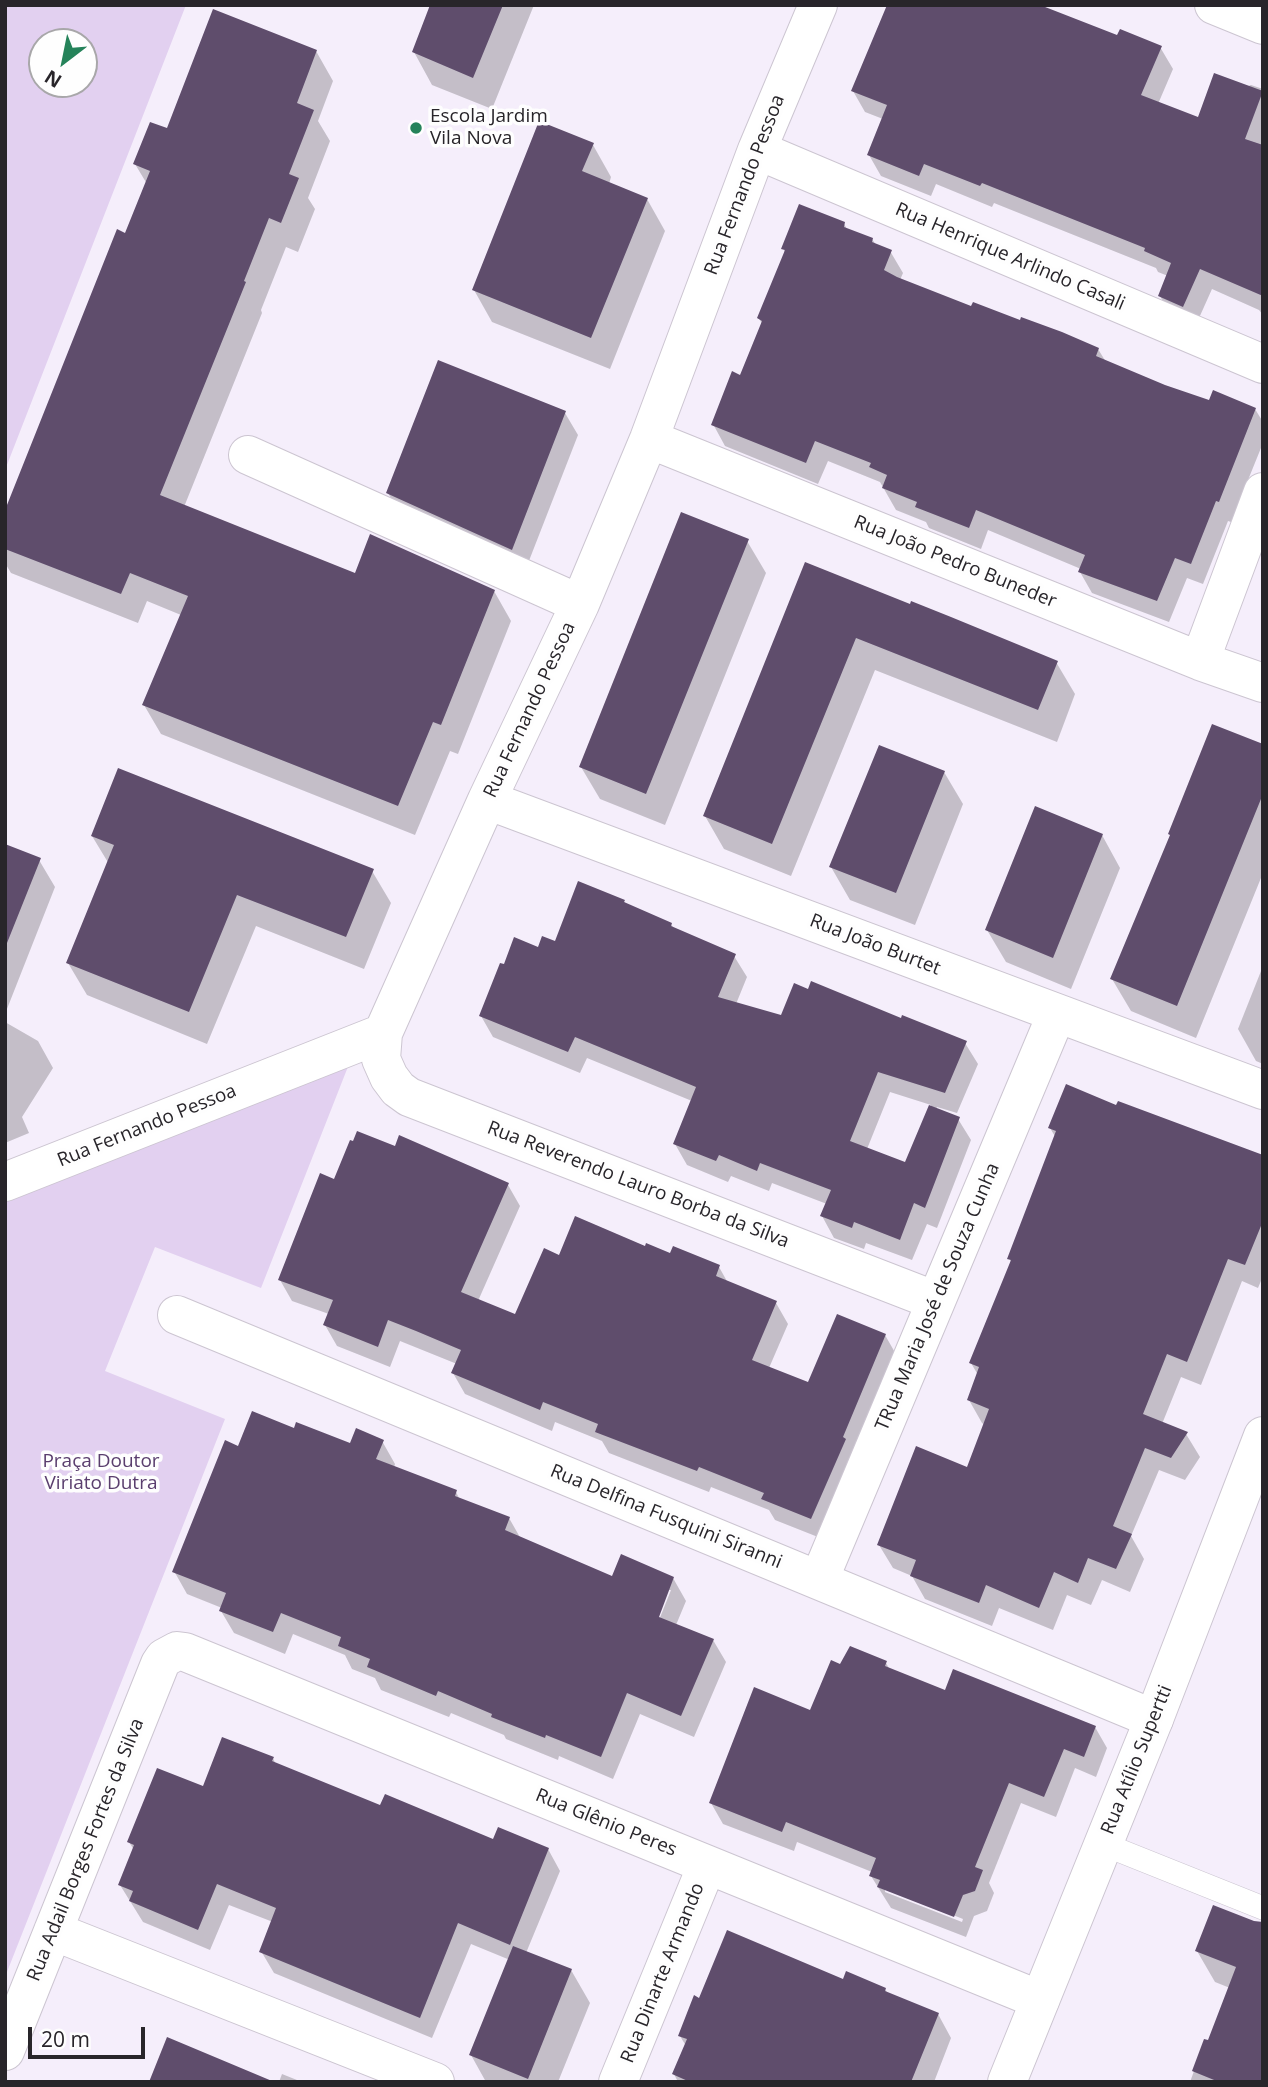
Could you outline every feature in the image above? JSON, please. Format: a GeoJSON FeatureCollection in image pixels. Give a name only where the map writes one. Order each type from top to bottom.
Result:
{"type":"FeatureCollection","features":[{"type":"Feature","properties":{"kind":"street","name":"Rua Fernando Pessoa"},"geometry":{"type":"LineString","coordinates":[[5,1182],[383,1033],[487,800],[580,604],[649,439],[757,150],[818,5]]}},
{"type":"Feature","properties":{"kind":"street"},"geometry":{"type":"LineString","coordinates":[[1214,5],[1263,25]]}},
{"type":"Feature","properties":{"kind":"street","name":"Rua Henrique Arlindo Casali"},"geometry":{"type":"LineString","coordinates":[[757,150],[1263,364]]}},
{"type":"Feature","properties":{"kind":"street","name":"Rua João Pedro Buneder"},"geometry":{"type":"LineString","coordinates":[[649,439],[1200,661],[1263,683]]}},
{"type":"Feature","properties":{"kind":"street"},"geometry":{"type":"LineString","coordinates":[[248,455],[580,604]]}},
{"type":"Feature","properties":{"kind":"street"},"geometry":{"type":"LineString","coordinates":[[1200,661],[1263,492]]}},
{"type":"Feature","properties":{"kind":"street","name":"Rua João Burtet"},"geometry":{"type":"LineString","coordinates":[[487,800],[1263,1090]]}},
{"type":"Feature","properties":{"kind":"street","name":"TRua Maria José de Souza Cunha"},"geometry":{"type":"LineString","coordinates":[[819,1580],[1057,1013]]}},
{"type":"Feature","properties":{"kind":"street","name":"Rua Reverendo Lauro Borba da Silva"},"geometry":{"type":"LineString","coordinates":[[383,1033],[381,1059],[389,1077],[398,1089],[409,1097],[936,1301]]}},
{"type":"Feature","properties":{"kind":"street","name":"Rua Delfina Fusquini Siranni"},"geometry":{"type":"LineString","coordinates":[[177,1315],[1154,1719]]}},
{"type":"Feature","properties":{"kind":"street","name":"Rua Atílio Supertti"},"geometry":{"type":"LineString","coordinates":[[1007,2082],[1154,1719],[1263,1436]]}},
{"type":"Feature","properties":{"kind":"street","name":"Rua Glênio Peres"},"geometry":{"type":"LineString","coordinates":[[171,1653],[185,1652],[1040,2000]]}},
{"type":"Feature","properties":{"kind":"street","name":"Rua Adail Borges Fortes da Silva"},"geometry":{"type":"LineString","coordinates":[[5,2051],[160,1664],[171,1653]]}},
{"type":"Feature","properties":{"kind":"street","name":"Rua Dinarte Armando"},"geometry":{"type":"LineString","coordinates":[[618,2082],[707,1865]]}},
{"type":"Feature","properties":{"kind":"street"},"geometry":{"type":"LineString","coordinates":[[53,1931],[435,2082]]}},
{"type":"Feature","properties":{"kind":"lane"},"geometry":{"type":"LineString","coordinates":[[1103,1844],[1263,1908]]}},
{"type":"Feature","properties":{"kind":"green space"},"geometry":{"type":"Polygon","coordinates":[[[5,5],[186,5],[5,470],[5,5]]]}},
{"type":"Feature","properties":{"kind":"green space","name":"Praça Doutor Viriato Dutra"},"geometry":{"type":"Polygon","coordinates":[[[351,1059],[261,1288],[155,1247],[105,1371],[225,1419],[5,1977],[5,1200],[351,1059]]]}},
{"type":"Feature","properties":{"kind":"building"},"geometry":{"type":"Polygon","coordinates":[[[430,5],[503,5],[473,78],[412,52],[430,5]]]}},
{"type":"Feature","properties":{"kind":"building"},"geometry":{"type":"Polygon","coordinates":[[[887,5],[1040,5],[1117,35],[1120,29],[1162,46],[1141,95],[1198,117],[1214,73],[1263,91],[1245,139],[1263,145],[1263,296],[1200,269],[1183,307],[1158,296],[1171,263],[1144,251],[1145,248],[982,183],[980,186],[924,164],[919,176],[867,155],[887,105],[851,91],[887,5]]]}},
{"type":"Feature","properties":{"kind":"building"},"geometry":{"type":"Polygon","coordinates":[[[213,9],[317,50],[297,103],[314,110],[289,174],[299,178],[281,223],[269,218],[160,495],[355,573],[370,534],[495,590],[441,725],[433,722],[398,806],[142,705],[188,596],[130,573],[121,594],[5,549],[5,510],[117,229],[125,233],[150,171],[133,164],[150,122],[167,128],[213,9]]]}},
{"type":"Feature","properties":{"kind":"building"},"geometry":{"type":"Polygon","coordinates":[[[539,121],[594,143],[582,171],[648,198],[591,338],[472,290],[539,121]]]}},
{"type":"Feature","properties":{"kind":"building"},"geometry":{"type":"Polygon","coordinates":[[[799,204],[845,222],[844,227],[873,238],[872,242],[892,250],[884,270],[897,277],[971,306],[973,302],[1062,332],[1099,348],[1096,356],[1165,385],[1209,400],[1213,390],[1256,408],[1191,564],[1175,558],[1157,601],[1078,572],[1085,555],[976,510],[969,528],[915,507],[917,502],[882,488],[887,475],[869,467],[871,463],[815,441],[806,463],[711,425],[732,371],[740,375],[762,321],[757,318],[785,250],[781,249],[799,204]]]}},
{"type":"Feature","properties":{"kind":"building"},"geometry":{"type":"Polygon","coordinates":[[[438,360],[566,411],[512,550],[386,493],[438,360]]]}},
{"type":"Feature","properties":{"kind":"building"},"geometry":{"type":"Polygon","coordinates":[[[681,512],[749,539],[646,794],[579,767],[681,512]]]}},
{"type":"Feature","properties":{"kind":"building"},"geometry":{"type":"Polygon","coordinates":[[[805,562],[910,604],[911,601],[1058,661],[1038,710],[856,638],[772,844],[703,816],[805,562]]]}},
{"type":"Feature","properties":{"kind":"building"},"geometry":{"type":"Polygon","coordinates":[[[1212,724],[1263,744],[1263,794],[1177,1006],[1110,979],[1170,835],[1168,834],[1212,724]]]}},
{"type":"Feature","properties":{"kind":"building"},"geometry":{"type":"Polygon","coordinates":[[[879,745],[945,771],[896,893],[829,867],[879,745]]]}},
{"type":"Feature","properties":{"kind":"building"},"geometry":{"type":"Polygon","coordinates":[[[118,768],[374,869],[346,937],[237,895],[189,1012],[66,963],[114,845],[91,836],[118,768]]]}},
{"type":"Feature","properties":{"kind":"building"},"geometry":{"type":"Polygon","coordinates":[[[1035,806],[1103,834],[1053,958],[985,930],[1035,806]]]}},
{"type":"Feature","properties":{"kind":"building"},"geometry":{"type":"Polygon","coordinates":[[[5,844],[41,858],[7,943],[5,943],[5,844]]]}},
{"type":"Feature","properties":{"kind":"building"},"geometry":{"type":"Polygon","coordinates":[[[578,881],[625,900],[624,902],[672,923],[671,926],[736,954],[718,997],[781,1015],[794,983],[808,989],[811,981],[901,1018],[902,1015],[967,1041],[945,1093],[878,1072],[850,1141],[905,1162],[929,1105],[960,1117],[925,1208],[914,1203],[900,1240],[854,1222],[852,1228],[820,1216],[831,1190],[760,1163],[757,1171],[719,1155],[716,1161],[673,1144],[696,1087],[575,1037],[568,1052],[479,1016],[500,963],[504,964],[514,937],[538,947],[542,936],[555,941],[578,881]]]}},
{"type":"Feature","properties":{"kind":"building"},"geometry":{"type":"Polygon","coordinates":[[[1066,1084],[1116,1105],[1118,1101],[1263,1155],[1263,1221],[1245,1265],[1228,1259],[1187,1362],[1167,1354],[1143,1414],[1188,1432],[1171,1458],[1145,1448],[1113,1526],[1132,1534],[1116,1569],[1088,1558],[1078,1583],[1054,1572],[1039,1608],[986,1585],[979,1603],[910,1576],[916,1560],[877,1545],[916,1446],[967,1467],[989,1409],[967,1400],[979,1367],[969,1363],[1011,1260],[1007,1259],[1056,1131],[1048,1128],[1066,1084]]]}},
{"type":"Feature","properties":{"kind":"building"},"geometry":{"type":"Polygon","coordinates":[[[357,1131],[395,1146],[399,1135],[509,1183],[461,1292],[515,1314],[544,1248],[559,1255],[575,1216],[645,1246],[646,1243],[670,1253],[673,1246],[720,1265],[716,1276],[777,1301],[752,1360],[808,1382],[837,1314],[886,1334],[843,1437],[846,1439],[811,1519],[761,1499],[764,1493],[699,1467],[697,1471],[595,1432],[598,1424],[543,1402],[540,1410],[451,1373],[461,1350],[416,1331],[388,1320],[378,1347],[323,1325],[333,1300],[278,1280],[320,1173],[334,1179],[350,1140],[353,1141],[357,1131]]]}},
{"type":"Feature","properties":{"kind":"building"},"geometry":{"type":"Polygon","coordinates":[[[252,1411],[294,1428],[296,1422],[350,1443],[356,1428],[384,1440],[376,1459],[457,1490],[455,1496],[510,1517],[505,1530],[612,1576],[621,1554],[674,1577],[659,1617],[714,1639],[681,1716],[627,1693],[601,1757],[491,1717],[492,1714],[438,1691],[436,1696],[367,1667],[370,1659],[338,1646],[341,1637],[281,1613],[273,1632],[219,1611],[226,1593],[172,1572],[225,1440],[238,1446],[252,1411]]]}},
{"type":"Feature","properties":{"kind":"building"},"geometry":{"type":"Polygon","coordinates":[[[850,1646],[887,1661],[885,1666],[945,1690],[953,1669],[1096,1726],[1084,1757],[1064,1749],[1044,1797],[1009,1783],[975,1867],[983,1870],[975,1891],[963,1895],[954,1917],[877,1887],[880,1880],[869,1876],[876,1858],[786,1822],[782,1832],[709,1803],[754,1687],[810,1710],[831,1660],[840,1664],[850,1646]]]}},
{"type":"Feature","properties":{"kind":"building"},"geometry":{"type":"Polygon","coordinates":[[[222,1737],[274,1757],[272,1761],[380,1805],[385,1794],[493,1839],[498,1827],[549,1848],[510,1945],[458,1923],[420,2018],[259,1952],[276,1908],[217,1884],[198,1930],[129,1901],[133,1891],[118,1885],[134,1845],[127,1842],[157,1768],[203,1786],[222,1737]]]}},
{"type":"Feature","properties":{"kind":"building"},"geometry":{"type":"Polygon","coordinates":[[[1213,1905],[1263,1922],[1263,2082],[1219,2082],[1192,2071],[1204,2039],[1208,2040],[1236,1967],[1195,1951],[1213,1905]]]}},
{"type":"Feature","properties":{"kind":"building"},"geometry":{"type":"Polygon","coordinates":[[[727,1930],[843,1979],[846,1971],[886,1988],[885,1991],[939,2013],[911,2082],[690,2082],[672,2074],[687,2039],[678,2036],[694,1995],[699,1998],[727,1930]]]}},
{"type":"Feature","properties":{"kind":"building"},"geometry":{"type":"Polygon","coordinates":[[[513,1946],[572,1969],[528,2079],[469,2055],[513,1946]]]}},
{"type":"Feature","properties":{"kind":"building"},"geometry":{"type":"Polygon","coordinates":[[[167,2037],[272,2081],[272,2082],[149,2082],[167,2037]]]}},
{"type":"Feature","properties":{"kind":"place","name":"Escola Jardim Vila Nova"},"geometry":{"type":"Point","coordinates":[416,128]}}]}
